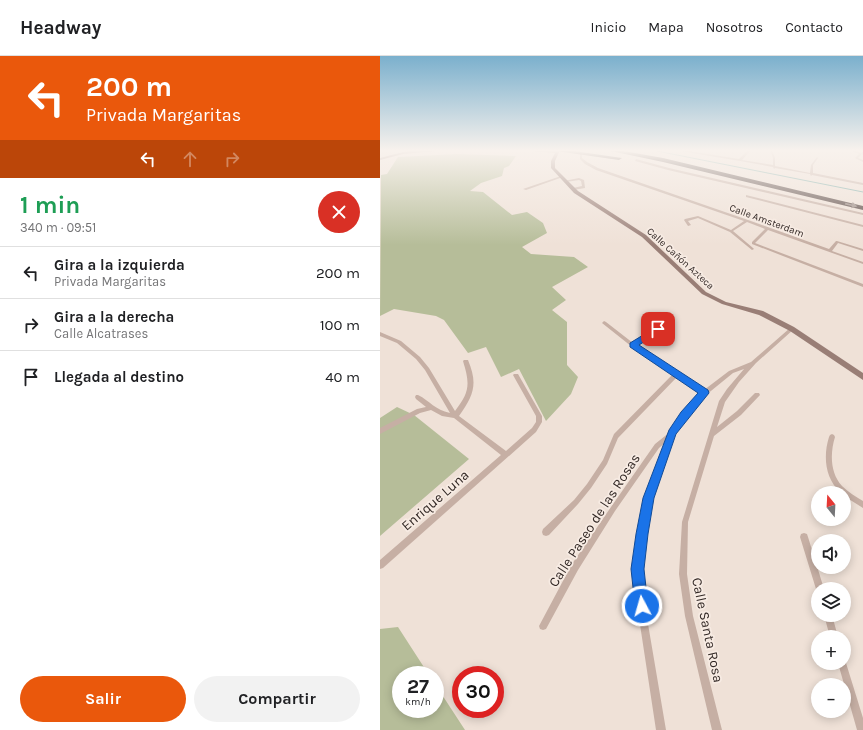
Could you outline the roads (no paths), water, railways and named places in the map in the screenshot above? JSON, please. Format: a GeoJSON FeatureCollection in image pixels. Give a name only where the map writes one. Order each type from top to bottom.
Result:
{"type":"FeatureCollection","features":[{"type":"Feature","properties":{"kind":"highway"},"geometry":{"type":"LineString","coordinates":[[753,181],[863,208]]}},
{"type":"Feature","properties":{"kind":"highway"},"geometry":{"type":"LineString","coordinates":[[776,181],[863,201]]}},
{"type":"Feature","properties":{"kind":"main road","name":"Calle Cañón Azteca"},"geometry":{"type":"LineString","coordinates":[[566,181],[582,197],[644,236],[704,293],[724,303],[761,314],[792,329],[863,377]]}},
{"type":"Feature","properties":{"kind":"street"},"geometry":{"type":"LineString","coordinates":[[525,189],[554,181]]}},
{"type":"Feature","properties":{"kind":"street"},"geometry":{"type":"LineString","coordinates":[[574,189],[584,187],[582,181]]}},
{"type":"Feature","properties":{"kind":"street","name":"Calle Amsterdam"},"geometry":{"type":"LineString","coordinates":[[633,181],[747,221],[863,264]]}},
{"type":"Feature","properties":{"kind":"street"},"geometry":{"type":"LineString","coordinates":[[722,181],[863,214]]}},
{"type":"Feature","properties":{"kind":"street"},"geometry":{"type":"LineString","coordinates":[[848,181],[863,184]]}},
{"type":"Feature","properties":{"kind":"street"},"geometry":{"type":"LineString","coordinates":[[747,196],[863,226]]}},
{"type":"Feature","properties":{"kind":"street"},"geometry":{"type":"LineString","coordinates":[[689,225],[686,220],[696,217],[731,231],[752,249]]}},
{"type":"Feature","properties":{"kind":"street"},"geometry":{"type":"LineString","coordinates":[[731,231],[747,221]]}},
{"type":"Feature","properties":{"kind":"street"},"geometry":{"type":"LineString","coordinates":[[790,227],[776,222],[753,243],[863,286]]}},
{"type":"Feature","properties":{"kind":"street"},"geometry":{"type":"LineString","coordinates":[[830,251],[839,242],[863,250]]}},
{"type":"Feature","properties":{"kind":"street"},"geometry":{"type":"LineString","coordinates":[[633,345],[670,321]]}},
{"type":"Feature","properties":{"kind":"street"},"geometry":{"type":"LineString","coordinates":[[604,323],[633,345],[704,393]]}},
{"type":"Feature","properties":{"kind":"street","name":"Calle Santa Rosa"},"geometry":{"type":"LineString","coordinates":[[717,730],[688,616],[682,574],[685,522],[722,401],[728,391],[752,362],[792,329]]}},
{"type":"Feature","properties":{"kind":"street"},"geometry":{"type":"LineString","coordinates":[[380,334],[399,342],[418,358],[427,369],[455,416],[506,455]]}},
{"type":"Feature","properties":{"kind":"street"},"geometry":{"type":"LineString","coordinates":[[455,416],[471,393],[470,373],[466,361]]}},
{"type":"Feature","properties":{"kind":"street"},"geometry":{"type":"LineString","coordinates":[[660,729],[643,618],[638,569],[642,534],[649,498],[672,432],[704,393],[731,372],[752,362]]}},
{"type":"Feature","properties":{"kind":"street"},"geometry":{"type":"LineString","coordinates":[[546,532],[576,502],[589,486],[605,462],[616,436],[677,374]]}},
{"type":"Feature","properties":{"kind":"street","name":"Enrique Luna"},"geometry":{"type":"LineString","coordinates":[[380,565],[534,430],[539,422],[540,416],[516,375]]}},
{"type":"Feature","properties":{"kind":"street"},"geometry":{"type":"LineString","coordinates":[[712,434],[740,413],[757,395]]}},
{"type":"Feature","properties":{"kind":"street"},"geometry":{"type":"LineString","coordinates":[[418,397],[430,408],[442,414],[455,416]]}},
{"type":"Feature","properties":{"kind":"street"},"geometry":{"type":"LineString","coordinates":[[380,431],[419,411],[430,408]]}},
{"type":"Feature","properties":{"kind":"street","name":"Calle Paseo de las Rosas"},"geometry":{"type":"LineString","coordinates":[[543,626],[575,567],[613,509],[656,446],[672,432]]}},
{"type":"Feature","properties":{"kind":"street"},"geometry":{"type":"LineString","coordinates":[[832,437],[828,446],[834,479],[840,488],[863,505]]}},
{"type":"Feature","properties":{"kind":"street"},"geometry":{"type":"LineString","coordinates":[[804,537],[818,582]]}},
{"type":"Feature","properties":{"kind":"street"},"geometry":{"type":"LineString","coordinates":[[844,670],[862,730]]}},
{"type":"Feature","properties":{"kind":"waterway"},"geometry":{"type":"LineString","coordinates":[[810,181],[863,192]]}}]}
